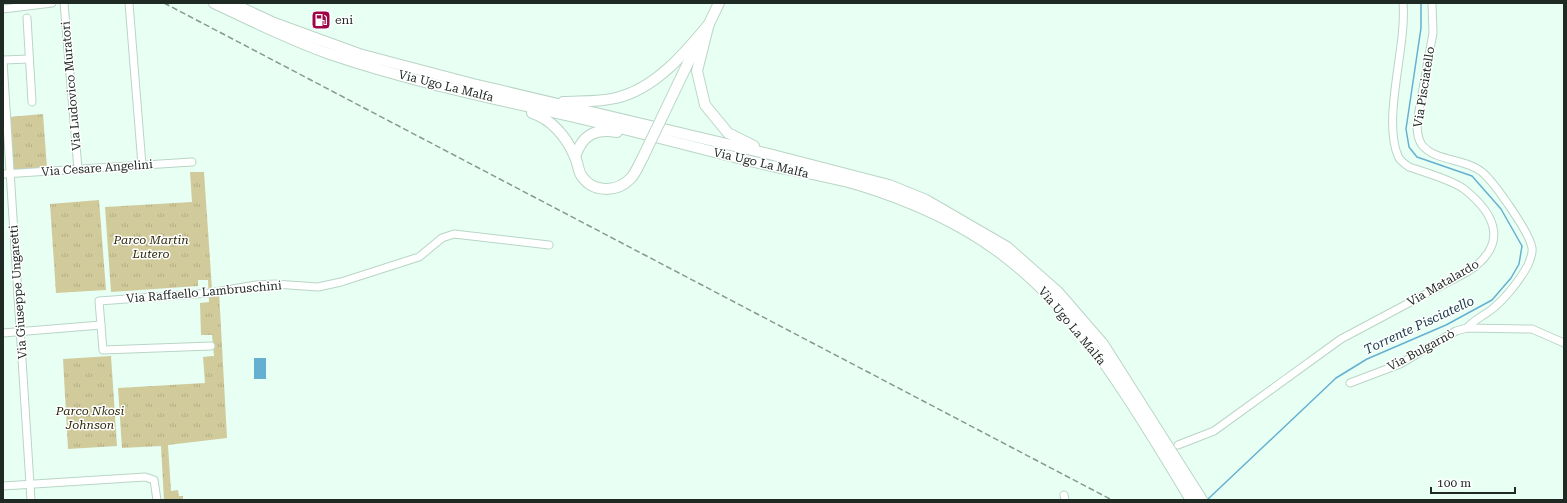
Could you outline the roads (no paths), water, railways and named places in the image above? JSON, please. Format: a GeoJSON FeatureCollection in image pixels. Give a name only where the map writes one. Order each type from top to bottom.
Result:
{"type":"FeatureCollection","features":[{"type":"Feature","properties":{"kind":"highway","name":"Via Ugo La Malfa"},"geometry":{"type":"LineString","coordinates":[[214,3],[280,34],[327,53],[374,68],[456,90],[633,130],[743,159],[858,185],[908,202],[958,226],[1007,258],[1050,297],[1096,351],[1191,500]]}},
{"type":"Feature","properties":{"kind":"highway","name":"Via Ugo La Malfa"},"geometry":{"type":"LineString","coordinates":[[232,3],[274,23],[359,54],[547,102],[769,154],[889,185],[926,200],[1008,247],[1058,292],[1103,344],[1202,500]]}},
{"type":"Feature","properties":{"kind":"highway"},"geometry":{"type":"LineString","coordinates":[[456,90],[470,97],[542,116],[560,131],[575,157],[581,174],[590,186],[602,189],[619,187],[632,178],[719,3]]}},
{"type":"Feature","properties":{"kind":"highway"},"geometry":{"type":"LineString","coordinates":[[547,102],[590,101],[616,98],[639,89],[666,70],[687,50],[709,24]]}},
{"type":"Feature","properties":{"kind":"highway"},"geometry":{"type":"LineString","coordinates":[[709,24],[697,71],[705,105],[728,133],[769,154]]}},
{"type":"Feature","properties":{"kind":"highway"},"geometry":{"type":"LineString","coordinates":[[575,157],[578,148],[584,139],[595,131],[623,132],[633,130]]}},
{"type":"Feature","properties":{"kind":"street"},"geometry":{"type":"LineString","coordinates":[[3,8],[52,3]]}},
{"type":"Feature","properties":{"kind":"street","name":"Via Ludovico Muratori"},"geometry":{"type":"LineString","coordinates":[[64,3],[78,170]]}},
{"type":"Feature","properties":{"kind":"street"},"geometry":{"type":"LineString","coordinates":[[130,3],[142,165]]}},
{"type":"Feature","properties":{"kind":"street","name":"Via Matalardo"},"geometry":{"type":"LineString","coordinates":[[1178,445],[1214,431],[1341,339],[1466,272],[1481,262],[1490,251],[1494,236],[1491,218],[1463,188],[1409,167],[1402,162],[1398,156],[1394,140],[1393,116],[1403,27],[1403,3]]}},
{"type":"Feature","properties":{"kind":"street","name":"Via Pisciatello"},"geometry":{"type":"LineString","coordinates":[[1432,3],[1433,33],[1417,122],[1417,134],[1422,145],[1433,153],[1472,166],[1482,172],[1500,193],[1524,229],[1532,248],[1528,265],[1504,297],[1467,328]]}},
{"type":"Feature","properties":{"kind":"street"},"geometry":{"type":"LineString","coordinates":[[27,18],[32,102]]}},
{"type":"Feature","properties":{"kind":"street","name":"Via Giuseppe Ungaretti"},"geometry":{"type":"LineString","coordinates":[[29,59],[3,60],[7,174],[21,332],[31,500]]}},
{"type":"Feature","properties":{"kind":"street","name":"Via Cesare Angelini"},"geometry":{"type":"LineString","coordinates":[[7,174],[192,162]]}},
{"type":"Feature","properties":{"kind":"street","name":"Via Raffaello Lambruschini"},"geometry":{"type":"LineString","coordinates":[[101,325],[99,301],[209,293],[256,285],[275,284],[318,287],[341,282],[419,257],[442,238],[454,234],[549,245]]}},
{"type":"Feature","properties":{"kind":"street"},"geometry":{"type":"LineString","coordinates":[[3,333],[101,325],[103,350],[211,346]]}},
{"type":"Feature","properties":{"kind":"street","name":"Via Bulgarnò"},"geometry":{"type":"LineString","coordinates":[[1350,383],[1400,364],[1456,331],[1467,328],[1532,329],[1564,343]]}},
{"type":"Feature","properties":{"kind":"street"},"geometry":{"type":"LineString","coordinates":[[3,486],[145,477],[154,480],[157,500]]}},
{"type":"Feature","properties":{"kind":"water"},"geometry":{"type":"Polygon","coordinates":[[[254,358],[266,358],[266,379],[254,379],[254,358]]]}},
{"type":"Feature","properties":{"kind":"waterway","name":"Torrente Pisciatello"},"geometry":{"type":"LineString","coordinates":[[1207,500],[1336,378],[1367,359],[1446,325],[1492,300],[1511,278],[1519,264],[1522,246],[1501,209],[1472,176],[1417,157],[1409,147],[1406,129],[1421,28],[1421,3]]}},
{"type":"Feature","properties":{"kind":"railway"},"geometry":{"type":"LineString","coordinates":[[164,3],[1112,500]]}},
{"type":"Feature","properties":{"kind":"place","name":"eni"},"geometry":{"type":"Point","coordinates":[321,20]}},
{"type":"Feature","properties":{"kind":"park label","name":"Parco Martin Lutero"},"geometry":{"type":"Point","coordinates":[151,247]}},
{"type":"Feature","properties":{"kind":"park label","name":"Parco Nkosi Johnson"},"geometry":{"type":"Point","coordinates":[90,418]}}]}
